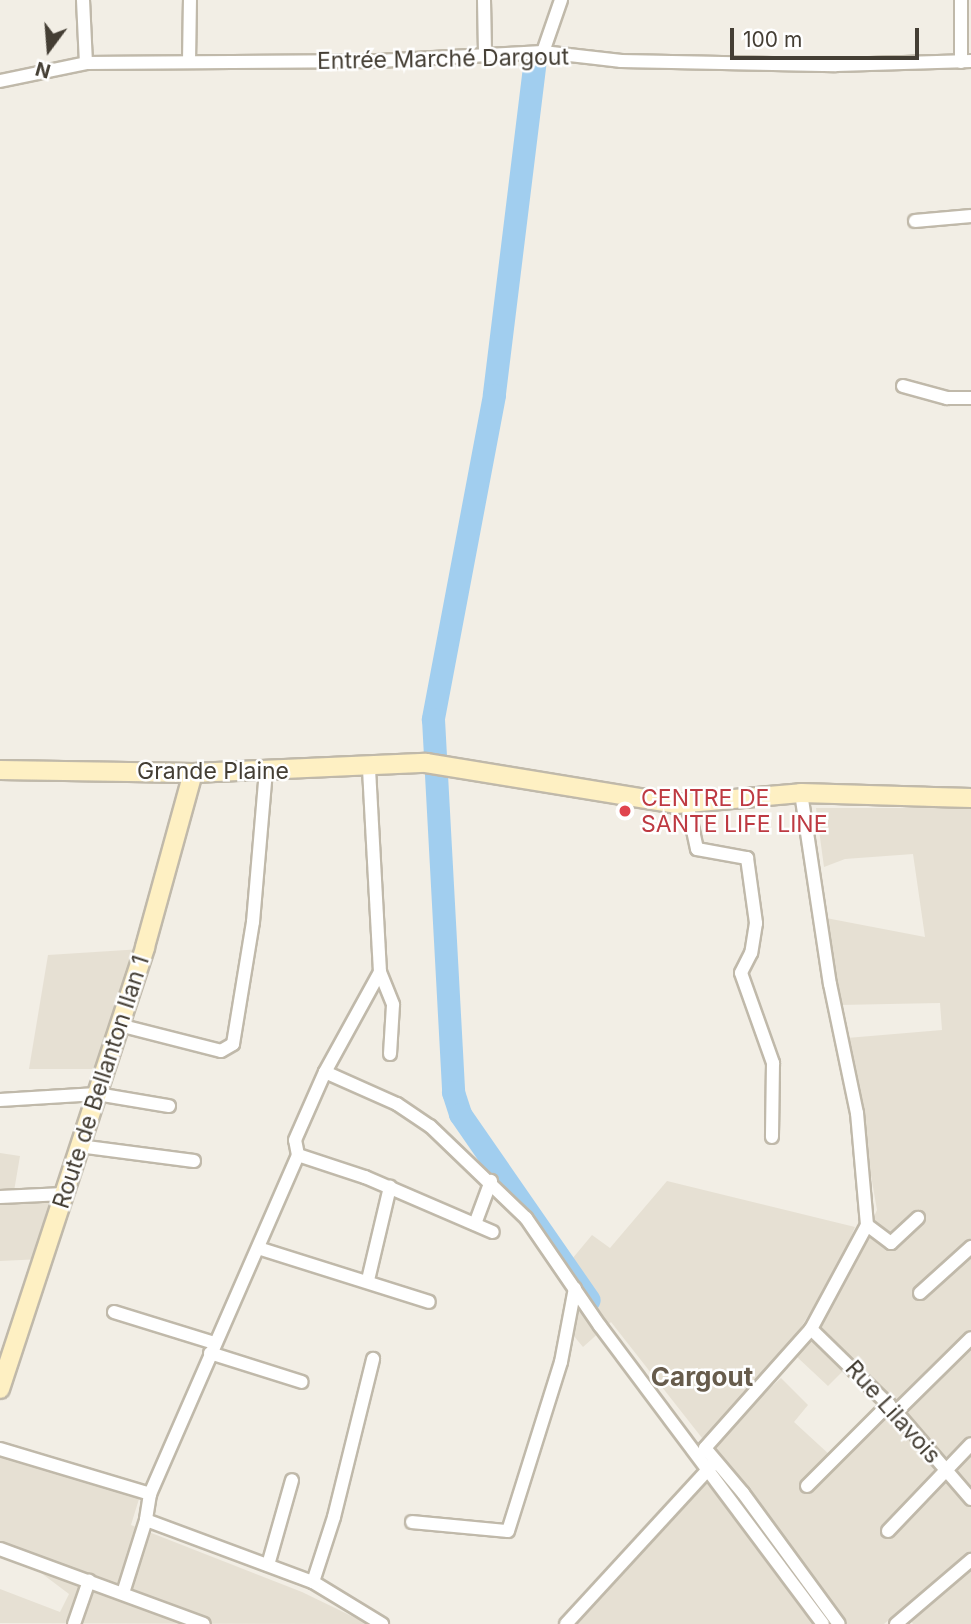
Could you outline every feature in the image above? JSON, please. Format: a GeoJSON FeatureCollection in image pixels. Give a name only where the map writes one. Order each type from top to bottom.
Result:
{"type":"FeatureCollection","features":[{"type":"Feature","properties":{"kind":"street"},"geometry":{"type":"LineString","coordinates":[[83,0],[86,63]]}},
{"type":"Feature","properties":{"kind":"street"},"geometry":{"type":"LineString","coordinates":[[189,62],[190,0]]}},
{"type":"Feature","properties":{"kind":"street"},"geometry":{"type":"LineString","coordinates":[[484,0],[485,54]]}},
{"type":"Feature","properties":{"kind":"street"},"geometry":{"type":"LineString","coordinates":[[543,52],[561,0]]}},
{"type":"Feature","properties":{"kind":"street"},"geometry":{"type":"LineString","coordinates":[[961,0],[966,61]]}},
{"type":"Feature","properties":{"kind":"street","name":"Entrée Marché Dargout"},"geometry":{"type":"LineString","coordinates":[[0,82],[86,63],[378,61],[543,52],[621,61],[966,61]]}},
{"type":"Feature","properties":{"kind":"street"},"geometry":{"type":"LineString","coordinates":[[915,221],[971,216]]}},
{"type":"Feature","properties":{"kind":"street"},"geometry":{"type":"LineString","coordinates":[[903,386],[947,398],[971,398]]}},
{"type":"Feature","properties":{"kind":"street","name":"Grande Plaine"},"geometry":{"type":"LineString","coordinates":[[0,770],[193,773],[434,764],[687,803],[801,793],[971,798]]}},
{"type":"Feature","properties":{"kind":"street"},"geometry":{"type":"LineString","coordinates":[[369,768],[380,972],[393,1005],[390,1054]]}},
{"type":"Feature","properties":{"kind":"street"},"geometry":{"type":"LineString","coordinates":[[119,1026],[221,1051],[233,1044],[253,922],[266,771]]}},
{"type":"Feature","properties":{"kind":"street","name":"Route de Bellanton Ilan 1"},"geometry":{"type":"LineString","coordinates":[[0,1389],[119,1026],[193,773]]}},
{"type":"Feature","properties":{"kind":"street"},"geometry":{"type":"LineString","coordinates":[[713,1464],[705,1448],[811,1329],[867,1225],[857,1113],[830,984],[801,793]]}},
{"type":"Feature","properties":{"kind":"street"},"geometry":{"type":"LineString","coordinates":[[687,803],[697,849],[747,858],[756,923],[751,953],[741,973],[773,1063],[772,1137]]}},
{"type":"Feature","properties":{"kind":"street"},"geometry":{"type":"LineString","coordinates":[[123,1593],[146,1521],[150,1494],[298,1155],[295,1140],[325,1072],[380,972]]}},
{"type":"Feature","properties":{"kind":"street"},"geometry":{"type":"LineString","coordinates":[[325,1072],[397,1104],[430,1126],[491,1181],[526,1218],[575,1288],[839,1624]]}},
{"type":"Feature","properties":{"kind":"street"},"geometry":{"type":"LineString","coordinates":[[0,1100],[97,1094],[169,1107]]}},
{"type":"Feature","properties":{"kind":"street"},"geometry":{"type":"LineString","coordinates":[[79,1146],[194,1161]]}},
{"type":"Feature","properties":{"kind":"street"},"geometry":{"type":"LineString","coordinates":[[298,1155],[390,1187],[493,1232]]}},
{"type":"Feature","properties":{"kind":"street"},"geometry":{"type":"LineString","coordinates":[[475,1224],[491,1181]]}},
{"type":"Feature","properties":{"kind":"street"},"geometry":{"type":"LineString","coordinates":[[368,1280],[390,1187]]}},
{"type":"Feature","properties":{"kind":"street"},"geometry":{"type":"LineString","coordinates":[[0,1197],[64,1194]]}},
{"type":"Feature","properties":{"kind":"street"},"geometry":{"type":"LineString","coordinates":[[867,1225],[891,1243],[918,1217]]}},
{"type":"Feature","properties":{"kind":"street"},"geometry":{"type":"LineString","coordinates":[[920,1293],[971,1247]]}},
{"type":"Feature","properties":{"kind":"street"},"geometry":{"type":"LineString","coordinates":[[258,1248],[368,1280],[429,1302]]}},
{"type":"Feature","properties":{"kind":"street"},"geometry":{"type":"LineString","coordinates":[[412,1522],[508,1531],[561,1362],[575,1288]]}},
{"type":"Feature","properties":{"kind":"street"},"geometry":{"type":"LineString","coordinates":[[114,1312],[302,1382]]}},
{"type":"Feature","properties":{"kind":"street","name":"Rue Lilavois"},"geometry":{"type":"LineString","coordinates":[[811,1329],[892,1408],[971,1499]]}},
{"type":"Feature","properties":{"kind":"street"},"geometry":{"type":"LineString","coordinates":[[807,1486],[971,1338]]}},
{"type":"Feature","properties":{"kind":"street"},"geometry":{"type":"LineString","coordinates":[[313,1582],[334,1517],[373,1359]]}},
{"type":"Feature","properties":{"kind":"street"},"geometry":{"type":"LineString","coordinates":[[888,1531],[971,1444]]}},
{"type":"Feature","properties":{"kind":"street"},"geometry":{"type":"LineString","coordinates":[[0,1449],[150,1494]]}},
{"type":"Feature","properties":{"kind":"street"},"geometry":{"type":"LineString","coordinates":[[566,1624],[713,1464]]}},
{"type":"Feature","properties":{"kind":"street"},"geometry":{"type":"LineString","coordinates":[[268,1565],[292,1480]]}},
{"type":"Feature","properties":{"kind":"street"},"geometry":{"type":"LineString","coordinates":[[738,1496],[823,1624]]}},
{"type":"Feature","properties":{"kind":"street"},"geometry":{"type":"LineString","coordinates":[[146,1521],[313,1582],[382,1624]]}},
{"type":"Feature","properties":{"kind":"street"},"geometry":{"type":"LineString","coordinates":[[0,1549],[204,1624]]}},
{"type":"Feature","properties":{"kind":"street"},"geometry":{"type":"LineString","coordinates":[[896,1624],[971,1560]]}},
{"type":"Feature","properties":{"kind":"street"},"geometry":{"type":"LineString","coordinates":[[74,1624],[89,1581]]}},
{"type":"Feature","properties":{"kind":"shaded area"},"geometry":{"type":"Polygon","coordinates":[[[816,808],[971,808],[971,1624],[913,1624],[902,1609],[884,1624],[841,1624],[710,1444],[781,1378],[808,1405],[794,1422],[831,1456],[880,1407],[845,1369],[828,1386],[797,1357],[846,1277],[877,1210],[847,1038],[942,1030],[940,1003],[839,1005],[826,918],[925,937],[913,854],[845,859],[824,867],[816,808]]]}},
{"type":"Feature","properties":{"kind":"shaded area"},"geometry":{"type":"Polygon","coordinates":[[[142,949],[103,1069],[29,1069],[48,955],[142,949]]]}},
{"type":"Feature","properties":{"kind":"shaded area"},"geometry":{"type":"Polygon","coordinates":[[[0,1153],[20,1156],[12,1203],[58,1201],[42,1259],[0,1261],[0,1153]]]}},
{"type":"Feature","properties":{"kind":"shaded area"},"geometry":{"type":"Polygon","coordinates":[[[667,1181],[855,1227],[837,1270],[777,1365],[702,1438],[611,1322],[583,1347],[563,1323],[594,1294],[572,1259],[592,1235],[610,1248],[667,1181]]]}},
{"type":"Feature","properties":{"kind":"shaded area"},"geometry":{"type":"Polygon","coordinates":[[[0,1454],[139,1499],[131,1525],[302,1592],[368,1624],[0,1623],[0,1589],[60,1612],[69,1594],[0,1542],[0,1454]]]}},
{"type":"Feature","properties":{"kind":"shaded area"},"geometry":{"type":"Polygon","coordinates":[[[710,1477],[821,1624],[575,1624],[710,1477]]]}},
{"type":"Feature","properties":{"kind":"waterway"},"geometry":{"type":"LineString","coordinates":[[535,59],[494,395],[433,719],[453,1092],[460,1114],[589,1300]]}},
{"type":"Feature","properties":{"kind":"place","name":"CENTRE DE SANTE LIFE LINE"},"geometry":{"type":"Point","coordinates":[625,811]}},
{"type":"Feature","properties":{"kind":"district","name":"Cargout"},"geometry":{"type":"Point","coordinates":[702,1377]}}]}
